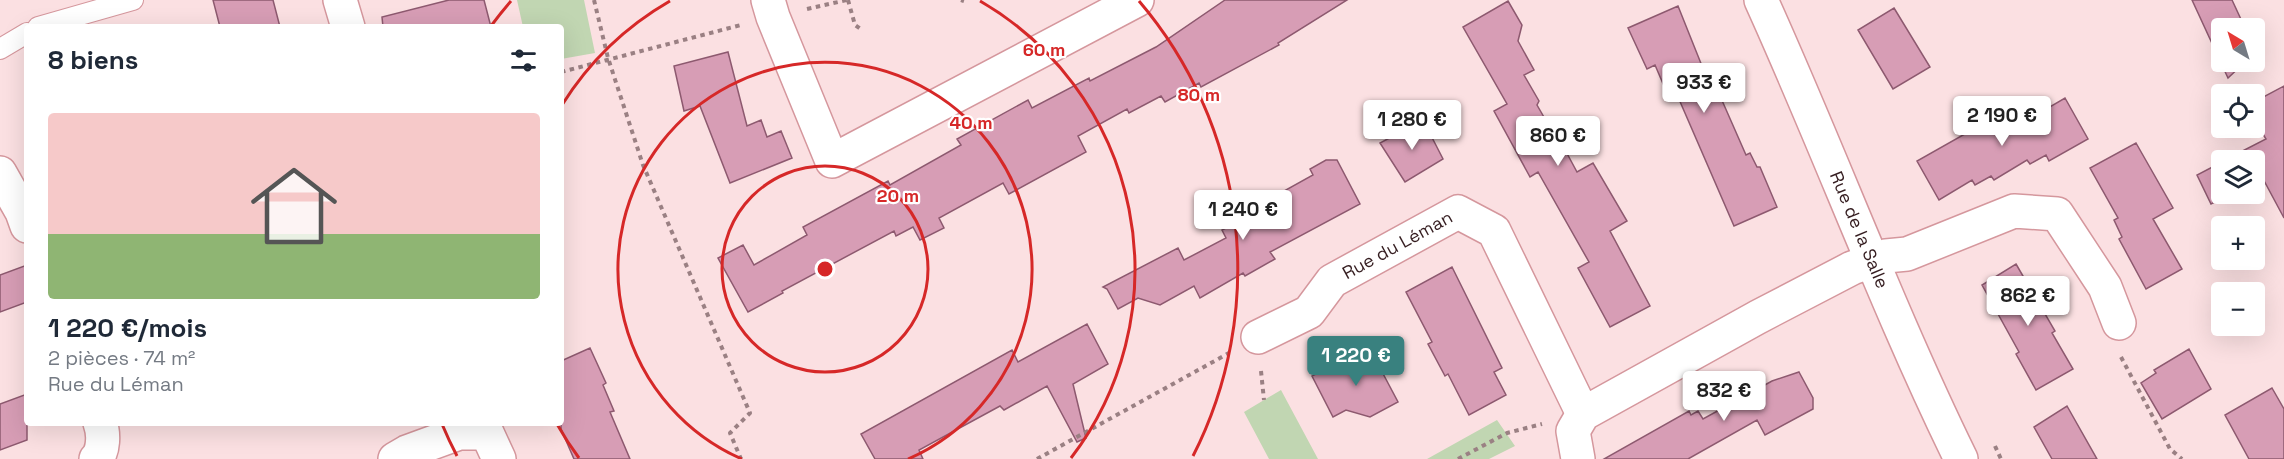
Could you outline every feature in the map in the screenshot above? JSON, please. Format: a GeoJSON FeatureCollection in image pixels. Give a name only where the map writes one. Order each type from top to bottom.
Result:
{"type":"FeatureCollection","features":[{"type":"Feature","properties":{"kind":"street"},"geometry":{"type":"LineString","coordinates":[[340,0],[347,24]]}},
{"type":"Feature","properties":{"kind":"street"},"geometry":{"type":"LineString","coordinates":[[770,8],[832,161],[1137,0]]}},
{"type":"Feature","properties":{"kind":"street","name":"Rue de la Salle"},"geometry":{"type":"LineString","coordinates":[[1761,0],[1843,191],[1870,261],[1961,459]]}},
{"type":"Feature","properties":{"kind":"street"},"geometry":{"type":"LineString","coordinates":[[0,173],[19,218]]}},
{"type":"Feature","properties":{"kind":"street"},"geometry":{"type":"LineString","coordinates":[[1578,459],[1574,431],[1583,414],[1758,317],[1870,261],[1886,256],[1907,254],[2014,211],[2057,214],[2105,287],[2119,323]]}},
{"type":"Feature","properties":{"kind":"street","name":"Rue du Léman"},"geometry":{"type":"LineString","coordinates":[[1258,337],[1310,312],[1332,281],[1458,212],[1494,231],[1583,414]]}},
{"type":"Feature","properties":{"kind":"street"},"geometry":{"type":"LineString","coordinates":[[96,459],[100,455],[104,432],[101,426]]}},
{"type":"Feature","properties":{"kind":"street"},"geometry":{"type":"LineString","coordinates":[[395,459],[407,452],[459,433],[487,433],[499,459]]}},
{"type":"Feature","properties":{"kind":"lane"},"geometry":{"type":"LineString","coordinates":[[49,24],[133,0]]}},
{"type":"Feature","properties":{"kind":"lane"},"geometry":{"type":"LineString","coordinates":[[0,49],[24,35]]}},
{"type":"Feature","properties":{"kind":"path"},"geometry":{"type":"LineString","coordinates":[[594,0],[608,58],[643,165],[750,413],[730,433],[741,459]]}},
{"type":"Feature","properties":{"kind":"path"},"geometry":{"type":"LineString","coordinates":[[564,71],[770,8],[848,0],[855,26],[862,30]]}},
{"type":"Feature","properties":{"kind":"path"},"geometry":{"type":"LineString","coordinates":[[2119,323],[2114,343],[2170,449],[2182,459]]}},
{"type":"Feature","properties":{"kind":"path"},"geometry":{"type":"LineString","coordinates":[[1037,459],[1258,337]]}},
{"type":"Feature","properties":{"kind":"path"},"geometry":{"type":"LineString","coordinates":[[1458,459],[1507,433]]}},
{"type":"Feature","properties":{"kind":"green space"},"geometry":{"type":"Polygon","coordinates":[[[517,0],[584,0],[595,53],[564,58],[564,24],[522,24],[517,0]]]}},
{"type":"Feature","properties":{"kind":"green space"},"geometry":{"type":"Polygon","coordinates":[[[1281,390],[1318,459],[1269,459],[1244,412],[1281,390]]]}},
{"type":"Feature","properties":{"kind":"green space"},"geometry":{"type":"Polygon","coordinates":[[[1497,420],[1515,446],[1489,459],[1427,459],[1497,420]]]}},
{"type":"Feature","properties":{"kind":"building"},"geometry":{"type":"Polygon","coordinates":[[[213,0],[273,0],[279,24],[219,24],[213,0]]]}},
{"type":"Feature","properties":{"kind":"building"},"geometry":{"type":"Polygon","coordinates":[[[449,0],[484,0],[490,24],[383,24],[382,17],[449,0]]]}},
{"type":"Feature","properties":{"kind":"building"},"geometry":{"type":"Polygon","coordinates":[[[1225,0],[1347,0],[1278,43],[1279,45],[1201,87],[1199,83],[1165,102],[1161,96],[1129,113],[1127,109],[1078,136],[1086,152],[1009,194],[1003,183],[939,218],[944,228],[920,240],[913,227],[896,236],[894,231],[782,291],[783,293],[748,312],[718,258],[743,245],[754,265],[807,235],[803,227],[888,181],[890,185],[961,145],[957,139],[1028,100],[1032,108],[1156,47],[1225,0]]]}},
{"type":"Feature","properties":{"kind":"building"},"geometry":{"type":"Polygon","coordinates":[[[2192,0],[2232,0],[2240,18],[2211,18],[2211,41],[2192,0]]]}},
{"type":"Feature","properties":{"kind":"building"},"geometry":{"type":"Polygon","coordinates":[[[1508,1],[1522,25],[1518,41],[1534,70],[1524,75],[1539,101],[1537,105],[1552,131],[1556,133],[1577,172],[1593,163],[1627,221],[1610,231],[1650,306],[1610,327],[1578,268],[1589,262],[1538,172],[1530,177],[1494,111],[1507,104],[1463,27],[1508,1]]]}},
{"type":"Feature","properties":{"kind":"building"},"geometry":{"type":"Polygon","coordinates":[[[1678,6],[1702,66],[1706,64],[1746,155],[1750,153],[1757,167],[1760,167],[1777,207],[1734,226],[1678,97],[1670,100],[1655,65],[1647,69],[1628,28],[1678,6]]]}},
{"type":"Feature","properties":{"kind":"building"},"geometry":{"type":"Polygon","coordinates":[[[1894,8],[1930,67],[1893,89],[1858,30],[1894,8]]]}},
{"type":"Feature","properties":{"kind":"building"},"geometry":{"type":"Polygon","coordinates":[[[728,52],[747,126],[761,120],[767,137],[781,131],[792,158],[730,183],[700,106],[684,111],[674,66],[728,52]]]}},
{"type":"Feature","properties":{"kind":"building"},"geometry":{"type":"Polygon","coordinates":[[[2225,72],[2234,72],[2228,78],[2225,72]]]}},
{"type":"Feature","properties":{"kind":"building"},"geometry":{"type":"Polygon","coordinates":[[[2284,86],[2284,218],[2265,183],[2265,150],[2245,150],[2266,139],[2265,96],[2284,86]]]}},
{"type":"Feature","properties":{"kind":"building"},"geometry":{"type":"Polygon","coordinates":[[[2065,98],[2088,139],[2049,161],[2046,155],[2030,164],[2027,160],[1994,180],[1991,176],[1975,185],[1972,180],[1939,200],[1917,161],[2016,105],[2026,121],[2065,98]]]}},
{"type":"Feature","properties":{"kind":"building"},"geometry":{"type":"Polygon","coordinates":[[[1423,120],[1443,159],[1405,182],[1380,143],[1423,120]]]}},
{"type":"Feature","properties":{"kind":"building"},"geometry":{"type":"Polygon","coordinates":[[[2136,143],[2173,208],[2153,219],[2182,269],[2146,289],[2119,239],[2122,237],[2114,220],[2118,218],[2090,168],[2136,143]]]}},
{"type":"Feature","properties":{"kind":"building"},"geometry":{"type":"Polygon","coordinates":[[[1326,160],[1337,160],[1360,204],[1270,252],[1275,259],[1245,276],[1243,273],[1200,298],[1194,286],[1160,305],[1138,298],[1118,309],[1107,289],[1103,287],[1178,248],[1184,260],[1226,238],[1222,230],[1250,216],[1248,211],[1313,175],[1310,169],[1326,160]]]}},
{"type":"Feature","properties":{"kind":"building"},"geometry":{"type":"Polygon","coordinates":[[[2211,168],[2211,204],[2197,175],[2211,168]]]}},
{"type":"Feature","properties":{"kind":"building"},"geometry":{"type":"Polygon","coordinates":[[[2016,264],[2055,331],[2052,333],[2073,369],[2036,390],[2016,354],[2019,352],[1982,285],[2016,264]]]}},
{"type":"Feature","properties":{"kind":"building"},"geometry":{"type":"Polygon","coordinates":[[[24,266],[24,303],[0,312],[0,275],[24,266]]]}},
{"type":"Feature","properties":{"kind":"building"},"geometry":{"type":"Polygon","coordinates":[[[1452,267],[1502,368],[1494,372],[1506,395],[1469,415],[1448,374],[1445,376],[1428,344],[1432,342],[1406,292],[1452,267]]]}},
{"type":"Feature","properties":{"kind":"building"},"geometry":{"type":"Polygon","coordinates":[[[1087,324],[1108,364],[1073,384],[1086,438],[1077,442],[1047,386],[1004,410],[1000,406],[919,450],[923,459],[875,459],[861,434],[1012,350],[1018,362],[1087,324]]]}},
{"type":"Feature","properties":{"kind":"building"},"geometry":{"type":"Polygon","coordinates":[[[590,348],[606,383],[603,385],[614,411],[610,412],[630,459],[574,459],[561,429],[561,426],[564,426],[564,360],[590,348]]]}},
{"type":"Feature","properties":{"kind":"building"},"geometry":{"type":"Polygon","coordinates":[[[2189,349],[2211,389],[2162,419],[2141,383],[2156,373],[2154,370],[2189,349]]]}},
{"type":"Feature","properties":{"kind":"building"},"geometry":{"type":"Polygon","coordinates":[[[1371,351],[1398,402],[1370,417],[1346,410],[1333,417],[1312,376],[1340,361],[1342,366],[1371,351]]]}},
{"type":"Feature","properties":{"kind":"building"},"geometry":{"type":"Polygon","coordinates":[[[1799,372],[1813,398],[1813,409],[1765,435],[1757,420],[1688,459],[1604,459],[1689,411],[1691,415],[1698,411],[1703,419],[1772,381],[1799,372]]]}},
{"type":"Feature","properties":{"kind":"building"},"geometry":{"type":"Polygon","coordinates":[[[2272,388],[2284,409],[2284,459],[2249,459],[2225,415],[2272,388]]]}},
{"type":"Feature","properties":{"kind":"building"},"geometry":{"type":"Polygon","coordinates":[[[24,395],[24,426],[27,426],[27,440],[0,450],[0,404],[24,395]]]}},
{"type":"Feature","properties":{"kind":"building"},"geometry":{"type":"Polygon","coordinates":[[[2067,406],[2097,459],[2052,459],[2034,427],[2067,406]]]}}]}
